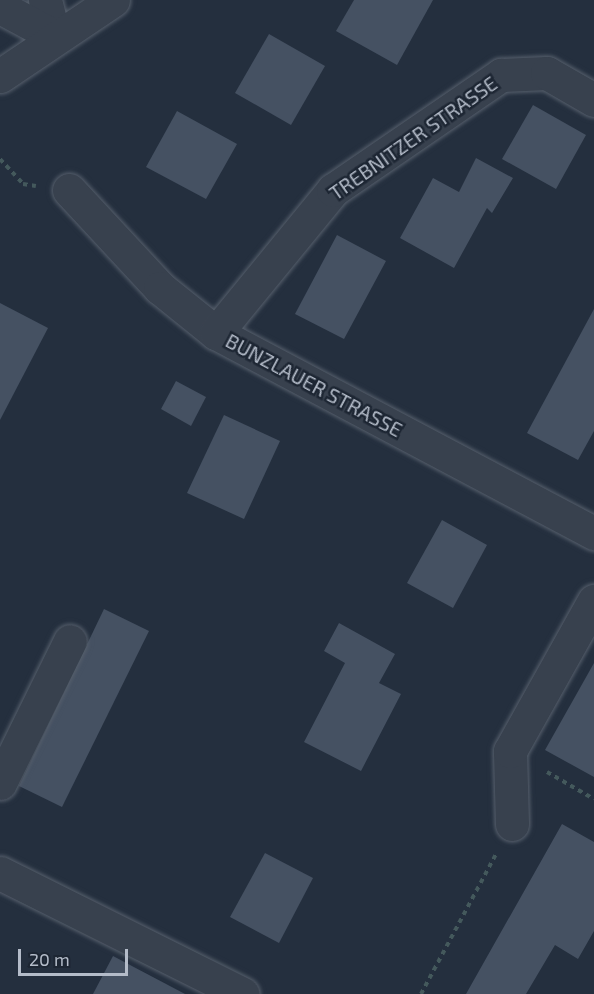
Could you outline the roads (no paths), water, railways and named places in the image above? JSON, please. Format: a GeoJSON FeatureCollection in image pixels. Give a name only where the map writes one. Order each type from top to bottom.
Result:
{"type":"FeatureCollection","features":[{"type":"Feature","properties":{"kind":"street"},"geometry":{"type":"LineString","coordinates":[[45,0],[54,36]]}},
{"type":"Feature","properties":{"kind":"street"},"geometry":{"type":"LineString","coordinates":[[0,76],[54,36],[113,0]]}},
{"type":"Feature","properties":{"kind":"street"},"geometry":{"type":"LineString","coordinates":[[0,8],[54,36]]}},
{"type":"Feature","properties":{"kind":"street","name":"TREBNITZER STRASSE"},"geometry":{"type":"LineString","coordinates":[[216,333],[333,190],[501,75],[547,73],[594,100]]}},
{"type":"Feature","properties":{"kind":"street","name":"BUNZLAUER STRASSE"},"geometry":{"type":"LineString","coordinates":[[69,190],[160,288],[216,333],[594,533]]}},
{"type":"Feature","properties":{"kind":"street"},"geometry":{"type":"LineString","coordinates":[[512,824],[510,751],[594,601]]}},
{"type":"Feature","properties":{"kind":"street"},"geometry":{"type":"LineString","coordinates":[[0,783],[70,641]]}},
{"type":"Feature","properties":{"kind":"street"},"geometry":{"type":"LineString","coordinates":[[0,873],[243,994]]}}]}
